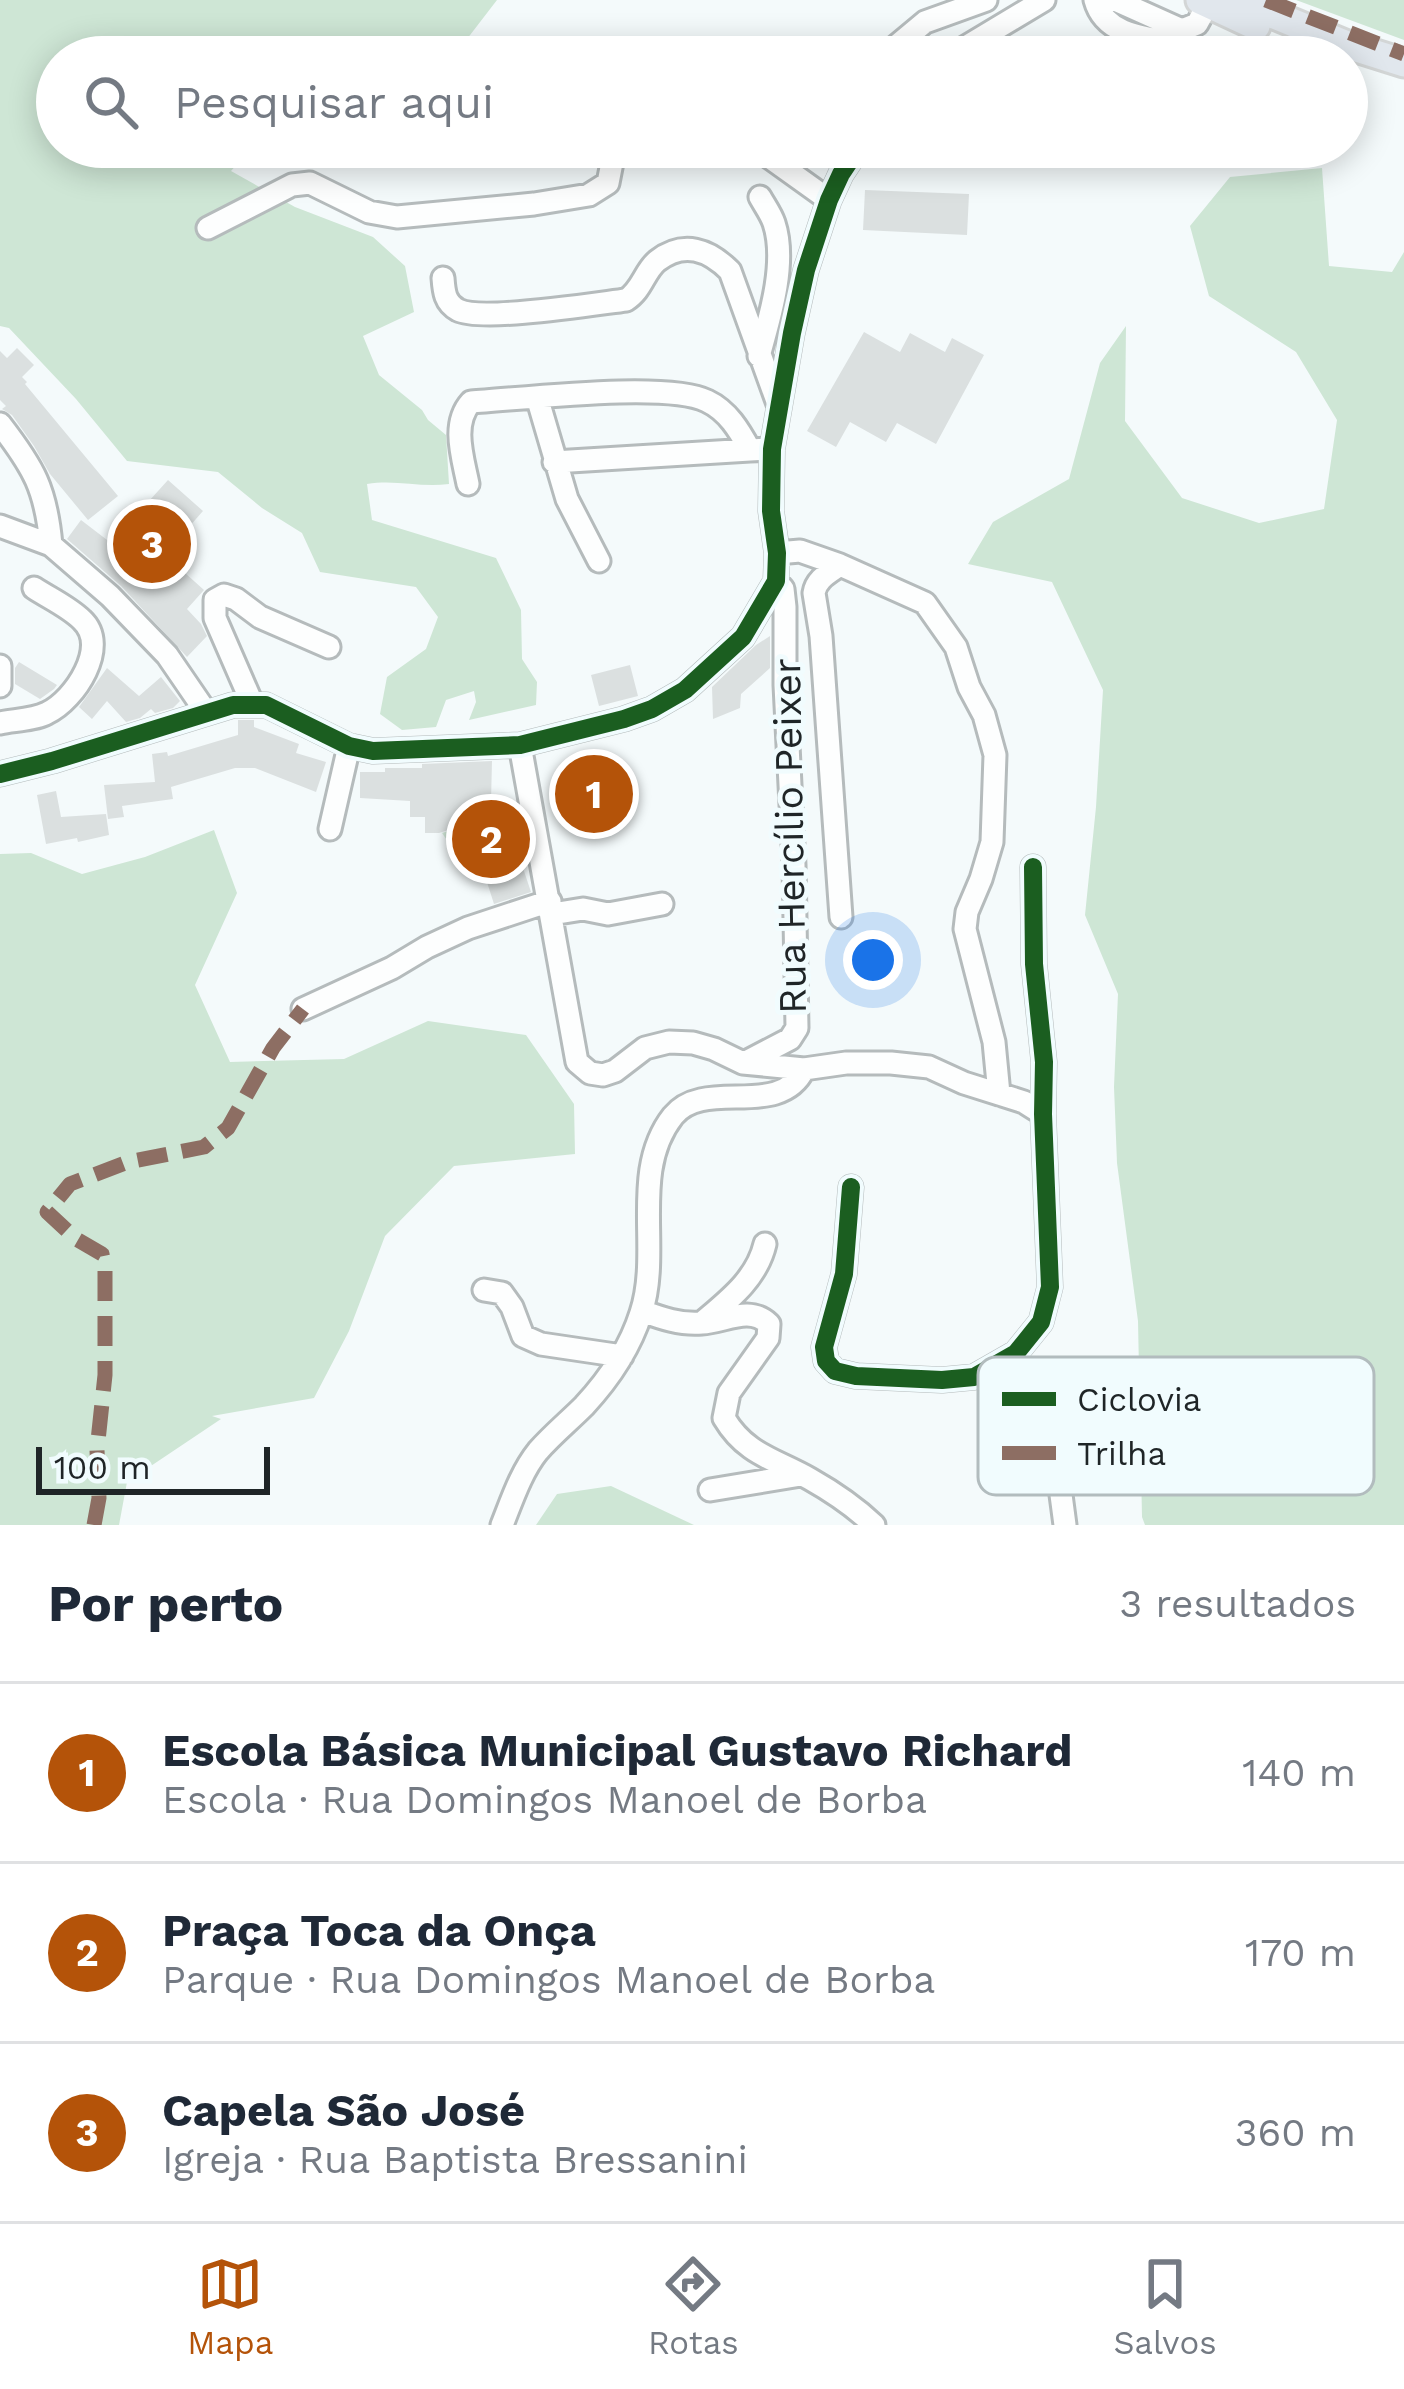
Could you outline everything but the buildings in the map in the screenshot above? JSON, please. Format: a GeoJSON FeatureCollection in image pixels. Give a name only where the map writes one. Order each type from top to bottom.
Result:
{"type":"FeatureCollection","features":[{"type":"Feature","properties":{"kind":"main road"},"geometry":{"type":"LineString","coordinates":[[1238,0],[1325,36]]}},
{"type":"Feature","properties":{"kind":"main road"},"geometry":{"type":"LineString","coordinates":[[1207,2],[1283,36]]}},
{"type":"Feature","properties":{"kind":"main road"},"geometry":{"type":"LineString","coordinates":[[1368,52],[1404,63]]}},
{"type":"Feature","properties":{"kind":"main road"},"geometry":{"type":"LineString","coordinates":[[1368,67],[1404,79]]}},
{"type":"Feature","properties":{"kind":"street"},"geometry":{"type":"LineString","coordinates":[[909,36],[925,22],[986,0]]}},
{"type":"Feature","properties":{"kind":"street"},"geometry":{"type":"LineString","coordinates":[[984,36],[1044,0]]}},
{"type":"Feature","properties":{"kind":"street"},"geometry":{"type":"LineString","coordinates":[[1095,0],[1106,23],[1140,36]]}},
{"type":"Feature","properties":{"kind":"street"},"geometry":{"type":"LineString","coordinates":[[1115,0],[1182,30],[1197,24],[1207,2]]}},
{"type":"Feature","properties":{"kind":"street"},"geometry":{"type":"LineString","coordinates":[[208,227],[292,185],[310,183],[369,212],[397,217],[590,195],[608,183],[611,168]]}},
{"type":"Feature","properties":{"kind":"street"},"geometry":{"type":"LineString","coordinates":[[784,168],[829,200]]}},
{"type":"Feature","properties":{"kind":"street"},"geometry":{"type":"LineString","coordinates":[[0,774],[233,705],[283,711],[349,746],[373,751],[520,745],[624,719],[685,690],[742,638],[776,581],[777,553],[761,449],[778,405],[806,270],[829,200],[845,168]]}},
{"type":"Feature","properties":{"kind":"street"},"geometry":{"type":"LineString","coordinates":[[759,356],[773,307],[778,244],[773,219],[760,197]]}},
{"type":"Feature","properties":{"kind":"street"},"geometry":{"type":"LineString","coordinates":[[442,278],[444,296],[453,308],[468,313],[544,311],[626,300],[637,293],[655,262],[679,251],[713,255],[730,271],[778,405]]}},
{"type":"Feature","properties":{"kind":"street"},"geometry":{"type":"LineString","coordinates":[[469,484],[459,440],[464,410],[471,402],[655,392],[702,398],[723,410],[761,449]]}},
{"type":"Feature","properties":{"kind":"street"},"geometry":{"type":"LineString","coordinates":[[537,398],[567,499],[599,561]]}},
{"type":"Feature","properties":{"kind":"street"},"geometry":{"type":"LineString","coordinates":[[0,424],[43,490],[51,545]]}},
{"type":"Feature","properties":{"kind":"street"},"geometry":{"type":"LineString","coordinates":[[554,461],[761,449]]}},
{"type":"Feature","properties":{"kind":"street"},"geometry":{"type":"LineString","coordinates":[[0,526],[51,545],[110,596],[167,655],[206,712]]}},
{"type":"Feature","properties":{"kind":"street"},"geometry":{"type":"LineString","coordinates":[[777,553],[800,551],[925,603],[956,647],[984,715],[995,755],[992,842],[964,929],[994,1042],[999,1094]]}},
{"type":"Feature","properties":{"kind":"street"},"geometry":{"type":"LineString","coordinates":[[840,566],[821,579],[814,593],[841,917]]}},
{"type":"Feature","properties":{"kind":"street","name":"Rua Hercílio Peixer"},"geometry":{"type":"LineString","coordinates":[[743,1063],[790,1040],[797,1028],[785,607],[783,589],[776,581]]}},
{"type":"Feature","properties":{"kind":"street"},"geometry":{"type":"LineString","coordinates":[[0,723],[48,713],[72,691],[91,663],[94,640],[85,621],[34,588]]}},
{"type":"Feature","properties":{"kind":"street"},"geometry":{"type":"LineString","coordinates":[[252,704],[214,618],[215,600],[224,595],[236,598],[260,616],[329,647]]}},
{"type":"Feature","properties":{"kind":"street"},"geometry":{"type":"LineString","coordinates":[[0,666],[0,686]]}},
{"type":"Feature","properties":{"kind":"street"},"geometry":{"type":"LineString","coordinates":[[520,745],[577,1062],[590,1073],[615,1071],[645,1048],[693,1043],[743,1063],[804,1069],[846,1063],[928,1067],[1024,1102],[1043,1114]]}},
{"type":"Feature","properties":{"kind":"street"},"geometry":{"type":"LineString","coordinates":[[330,829],[349,746]]}},
{"type":"Feature","properties":{"kind":"street"},"geometry":{"type":"LineString","coordinates":[[0,754],[27,769]]}},
{"type":"Feature","properties":{"kind":"street"},"geometry":{"type":"LineString","coordinates":[[1009,1357],[1041,1322],[1050,1287],[1033,867]]}},
{"type":"Feature","properties":{"kind":"street"},"geometry":{"type":"LineString","coordinates":[[303,1009],[448,938],[551,907],[608,914],[662,904]]}},
{"type":"Feature","properties":{"kind":"street"},"geometry":{"type":"LineString","coordinates":[[502,1525],[524,1471],[616,1367],[642,1311],[652,1160],[676,1112],[701,1101],[784,1091],[797,1083],[804,1069]]}},
{"type":"Feature","properties":{"kind":"street"},"geometry":{"type":"LineString","coordinates":[[851,1186],[844,1274],[824,1347],[826,1361],[836,1371],[856,1376],[943,1380],[978,1375]]}},
{"type":"Feature","properties":{"kind":"street"},"geometry":{"type":"LineString","coordinates":[[701,1323],[741,1289],[761,1261],[765,1244]]}},
{"type":"Feature","properties":{"kind":"street"},"geometry":{"type":"LineString","coordinates":[[484,1290],[502,1293],[523,1336],[541,1344],[622,1356]]}},
{"type":"Feature","properties":{"kind":"street"},"geometry":{"type":"LineString","coordinates":[[642,1311],[669,1321],[701,1323],[746,1314],[760,1316],[769,1324],[768,1338],[729,1393],[724,1418],[734,1435],[751,1449],[802,1475],[874,1525]]}},
{"type":"Feature","properties":{"kind":"street"},"geometry":{"type":"LineString","coordinates":[[710,1490],[802,1475]]}},
{"type":"Feature","properties":{"kind":"street"},"geometry":{"type":"LineString","coordinates":[[1062,1495],[1066,1525]]}},
{"type":"Feature","properties":{"kind":"green space"},"geometry":{"type":"Polygon","coordinates":[[[0,0],[497,0],[469,36],[36,36],[36,168],[234,168],[231,171],[295,207],[373,237],[405,266],[414,312],[363,336],[379,375],[446,435],[449,484],[367,484],[372,520],[496,558],[521,610],[522,659],[537,682],[536,705],[469,720],[476,702],[474,691],[446,700],[436,727],[402,730],[380,714],[387,677],[426,649],[438,617],[416,587],[320,572],[302,533],[218,472],[127,461],[76,399],[9,328],[0,326],[0,0]]]}},
{"type":"Feature","properties":{"kind":"green space"},"geometry":{"type":"Polygon","coordinates":[[[1296,0],[1404,0],[1404,40],[1296,0]]]}},
{"type":"Feature","properties":{"kind":"green space"},"geometry":{"type":"Polygon","coordinates":[[[1322,168],[1329,266],[1392,272],[1404,252],[1404,1525],[1145,1525],[1142,1495],[1374,1495],[1374,1357],[1139,1357],[1117,1163],[1118,994],[1085,915],[1103,690],[1052,582],[968,564],[993,522],[1069,479],[1100,363],[1126,326],[1125,421],[1182,498],[1259,523],[1324,509],[1337,420],[1296,352],[1209,296],[1190,226],[1230,177],[1322,168]]]}},
{"type":"Feature","properties":{"kind":"green space"},"geometry":{"type":"Polygon","coordinates":[[[528,806],[537,845],[465,866],[442,833],[528,806]]]}},
{"type":"Feature","properties":{"kind":"green space"},"geometry":{"type":"Polygon","coordinates":[[[214,830],[237,893],[195,985],[230,1062],[344,1059],[428,1021],[526,1035],[574,1104],[575,1154],[454,1166],[385,1236],[349,1331],[314,1398],[212,1416],[221,1419],[127,1482],[119,1525],[0,1525],[0,854],[31,853],[82,874],[145,857],[214,830]]]}},
{"type":"Feature","properties":{"kind":"green space"},"geometry":{"type":"Polygon","coordinates":[[[611,1486],[694,1525],[536,1525],[557,1494],[611,1486]]]}},
{"type":"Feature","properties":{"kind":"marked path"},"geometry":{"type":"LineString","coordinates":[[1266,0],[1358,36]]}},
{"type":"Feature","properties":{"kind":"marked path"},"geometry":{"type":"LineString","coordinates":[[1368,40],[1404,54]]}},
{"type":"Feature","properties":{"kind":"marked path"},"geometry":{"type":"LineString","coordinates":[[94,1525],[105,1375],[105,1269],[102,1254],[76,1239],[47,1212],[70,1184],[128,1162],[204,1147],[228,1128],[273,1048],[303,1009]]}},
{"type":"Feature","properties":{"kind":"cycle path"},"geometry":{"type":"LineString","coordinates":[[0,774],[233,705],[266,705],[349,746],[373,751],[520,745],[624,719],[685,690],[743,637],[776,581],[772,449],[806,270],[845,168]]}},
{"type":"Feature","properties":{"kind":"cycle path"},"geometry":{"type":"LineString","coordinates":[[1009,1357],[1041,1322],[1050,1287],[1033,867]]}},
{"type":"Feature","properties":{"kind":"cycle path"},"geometry":{"type":"LineString","coordinates":[[851,1187],[844,1274],[824,1347],[826,1361],[835,1371],[856,1376],[942,1380],[978,1375]]}},
{"type":"Feature","properties":{"kind":"place","name":"Capela São José"},"geometry":{"type":"Point","coordinates":[152,544]}},
{"type":"Feature","properties":{"kind":"place","name":"Escola Básica Municipal Gustavo Richard"},"geometry":{"type":"Point","coordinates":[594,794]}},
{"type":"Feature","properties":{"kind":"place","name":"Praça Toca da Onça"},"geometry":{"type":"Point","coordinates":[491,839]}}]}
